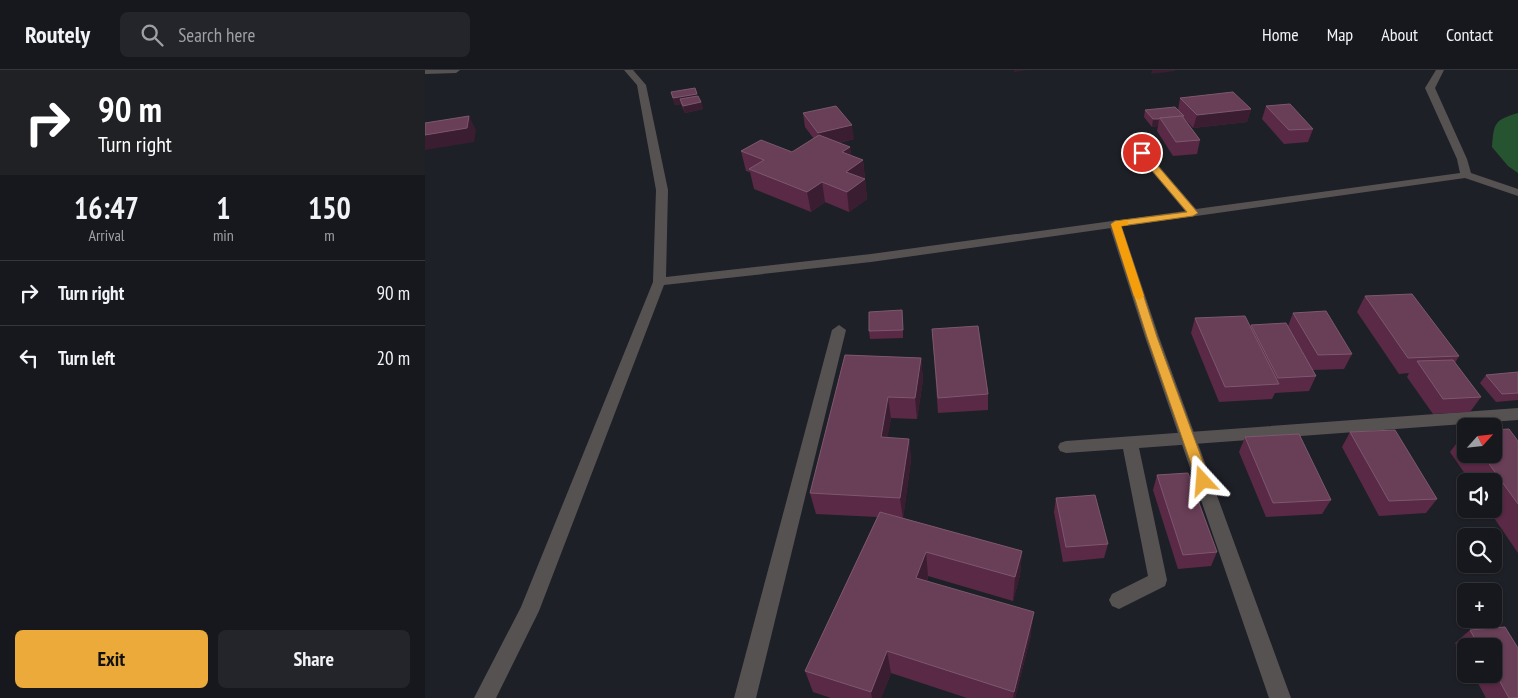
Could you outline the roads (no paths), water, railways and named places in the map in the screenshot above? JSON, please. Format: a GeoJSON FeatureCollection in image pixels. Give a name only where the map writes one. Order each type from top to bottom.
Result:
{"type":"FeatureCollection","features":[{"type":"Feature","properties":{"kind":"street"},"geometry":{"type":"LineString","coordinates":[[425,71],[456,70]]}},
{"type":"Feature","properties":{"kind":"street"},"geometry":{"type":"LineString","coordinates":[[485,698],[529,611],[659,282],[662,190],[641,85],[628,70]]}},
{"type":"Feature","properties":{"kind":"street"},"geometry":{"type":"LineString","coordinates":[[1440,70],[1430,88],[1462,159],[1466,175]]}},
{"type":"Feature","properties":{"kind":"street"},"geometry":{"type":"LineString","coordinates":[[1142,153],[1193,213]]}},
{"type":"Feature","properties":{"kind":"street"},"geometry":{"type":"LineString","coordinates":[[659,282],[871,258],[1466,175],[1518,193]]}},
{"type":"Feature","properties":{"kind":"street"},"geometry":{"type":"LineString","coordinates":[[1115,224],[1152,337],[1280,698]]}},
{"type":"Feature","properties":{"kind":"street"},"geometry":{"type":"LineString","coordinates":[[745,698],[839,330]]}},
{"type":"Feature","properties":{"kind":"street"},"geometry":{"type":"LineString","coordinates":[[1066,447],[1518,414]]}},
{"type":"Feature","properties":{"kind":"street"},"geometry":{"type":"LineString","coordinates":[[1119,600],[1158,580],[1130,442]]}}]}
